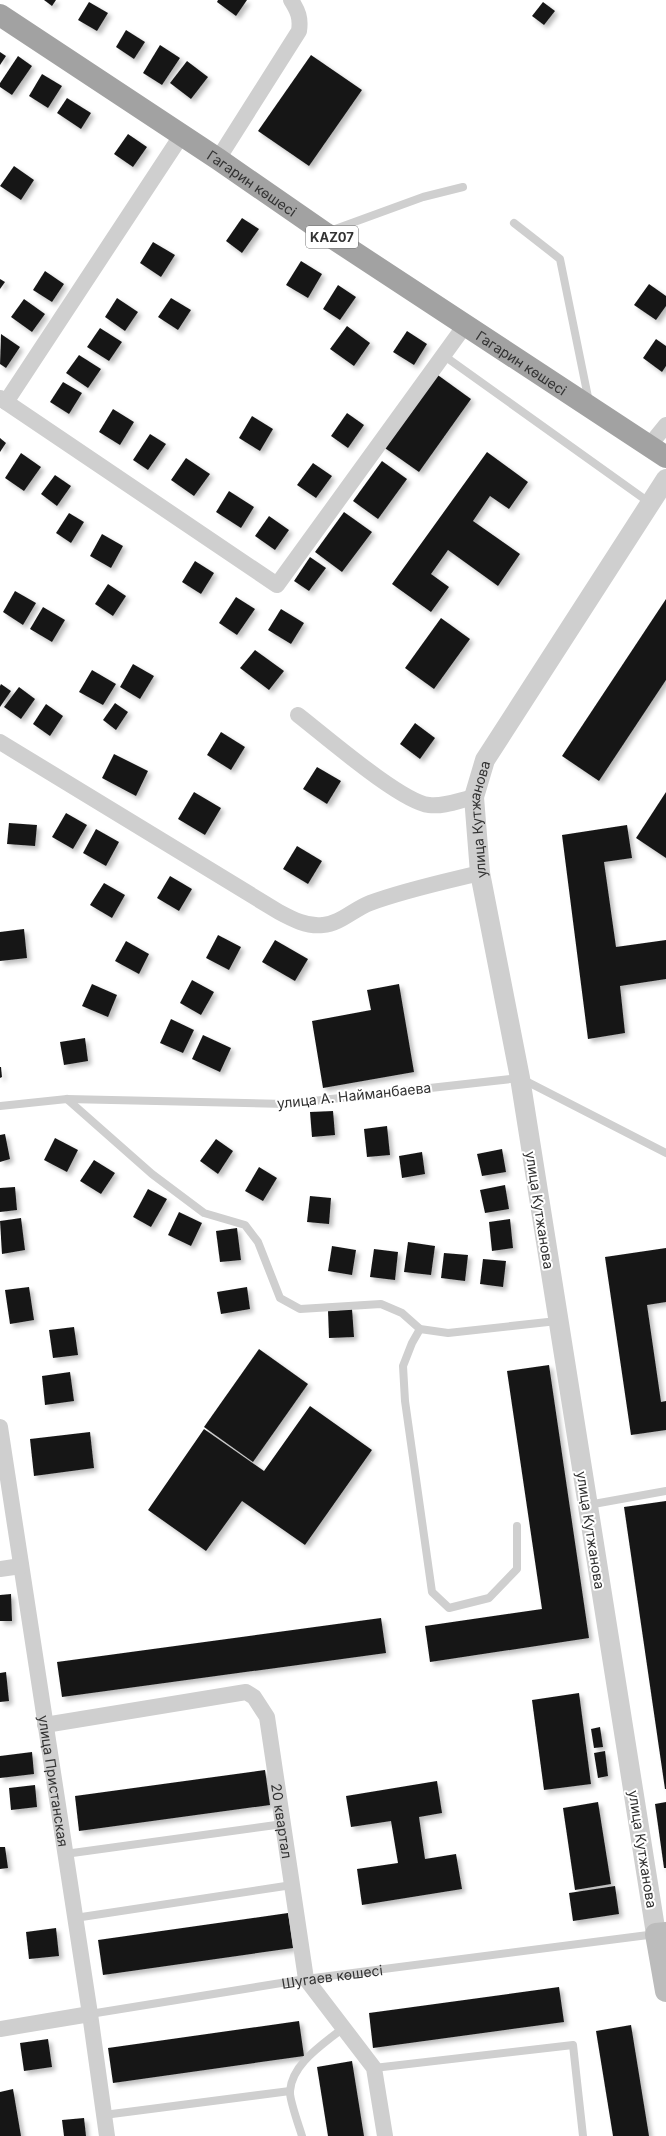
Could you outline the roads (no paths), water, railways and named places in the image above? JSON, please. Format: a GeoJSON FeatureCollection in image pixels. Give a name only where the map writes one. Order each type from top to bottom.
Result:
{"type":"FeatureCollection","features":[{"type":"Feature","properties":{"kind":"highway","name":"Гагарин көшесі"},"geometry":{"type":"LineString","coordinates":[[0,15],[181,136],[218,159],[325,233],[589,404],[658,451]]}},
{"type":"Feature","properties":{"kind":"main road","name":"улица Кутжанова"},"geometry":{"type":"LineString","coordinates":[[661,1933],[666,1991]]}},
{"type":"Feature","properties":{"kind":"street"},"geometry":{"type":"LineString","coordinates":[[218,159],[299,31],[300,20],[298,10],[291,0]]}},
{"type":"Feature","properties":{"kind":"street"},"geometry":{"type":"LineString","coordinates":[[181,136],[3,400],[277,585],[466,324]]}},
{"type":"Feature","properties":{"kind":"street"},"geometry":{"type":"LineString","coordinates":[[658,451],[666,425]]}},
{"type":"Feature","properties":{"kind":"street","name":"улица Кутжанова"},"geometry":{"type":"LineString","coordinates":[[661,1933],[587,1506],[520,1078],[480,873],[474,797],[485,760],[666,479]]}},
{"type":"Feature","properties":{"kind":"street"},"geometry":{"type":"LineString","coordinates":[[298,715],[392,787],[410,797],[428,805],[445,804],[474,797]]}},
{"type":"Feature","properties":{"kind":"street"},"geometry":{"type":"LineString","coordinates":[[0,742],[294,920],[309,924],[323,925],[338,920],[362,906],[386,897],[480,873]]}},
{"type":"Feature","properties":{"kind":"street","name":"улица Пристанская"},"geometry":{"type":"LineString","coordinates":[[0,1427],[76,1918],[107,2136]]}},
{"type":"Feature","properties":{"kind":"street"},"geometry":{"type":"LineString","coordinates":[[0,1569],[21,1566]]}},
{"type":"Feature","properties":{"kind":"street","name":"20 квартал"},"geometry":{"type":"LineString","coordinates":[[45,1725],[246,1692],[254,1697],[267,1717],[306,1979],[374,2068],[385,2136]]}},
{"type":"Feature","properties":{"kind":"street","name":"Шугаев көшесі"},"geometry":{"type":"LineString","coordinates":[[0,2028],[90,2014]]}},
{"type":"Feature","properties":{"kind":"lane"},"geometry":{"type":"LineString","coordinates":[[325,233],[423,197],[463,187]]}},
{"type":"Feature","properties":{"kind":"lane"},"geometry":{"type":"LineString","coordinates":[[514,223],[560,259],[589,404]]}},
{"type":"Feature","properties":{"kind":"lane"},"geometry":{"type":"LineString","coordinates":[[443,355],[650,503]]}},
{"type":"Feature","properties":{"kind":"lane"},"geometry":{"type":"LineString","coordinates":[[520,1078],[666,1153]]}},
{"type":"Feature","properties":{"kind":"lane","name":"улица А. Найманбаева"},"geometry":{"type":"LineString","coordinates":[[0,1106],[67,1099],[286,1104],[520,1078]]}},
{"type":"Feature","properties":{"kind":"lane"},"geometry":{"type":"LineString","coordinates":[[67,1099],[152,1174],[204,1213],[244,1225],[258,1242],[280,1298],[300,1309],[381,1304],[402,1313],[420,1329],[448,1334],[557,1321]]}},
{"type":"Feature","properties":{"kind":"lane"},"geometry":{"type":"LineString","coordinates":[[420,1329],[412,1343],[403,1366],[406,1401],[432,1592],[450,1608],[489,1598],[517,1570],[517,1526]]}},
{"type":"Feature","properties":{"kind":"lane"},"geometry":{"type":"LineString","coordinates":[[587,1506],[666,1491]]}},
{"type":"Feature","properties":{"kind":"lane"},"geometry":{"type":"LineString","coordinates":[[65,1854],[283,1824]]}},
{"type":"Feature","properties":{"kind":"lane"},"geometry":{"type":"LineString","coordinates":[[76,1918],[292,1885]]}},
{"type":"Feature","properties":{"kind":"lane","name":"Шугаев көшесі"},"geometry":{"type":"LineString","coordinates":[[90,2014],[306,1979],[661,1933]]}},
{"type":"Feature","properties":{"kind":"lane"},"geometry":{"type":"LineString","coordinates":[[302,2136],[290,2091],[296,2071],[309,2057],[343,2028]]}},
{"type":"Feature","properties":{"kind":"lane"},"geometry":{"type":"LineString","coordinates":[[374,2068],[573,2045],[583,2136]]}},
{"type":"Feature","properties":{"kind":"lane"},"geometry":{"type":"LineString","coordinates":[[104,2115],[290,2091]]}}]}
